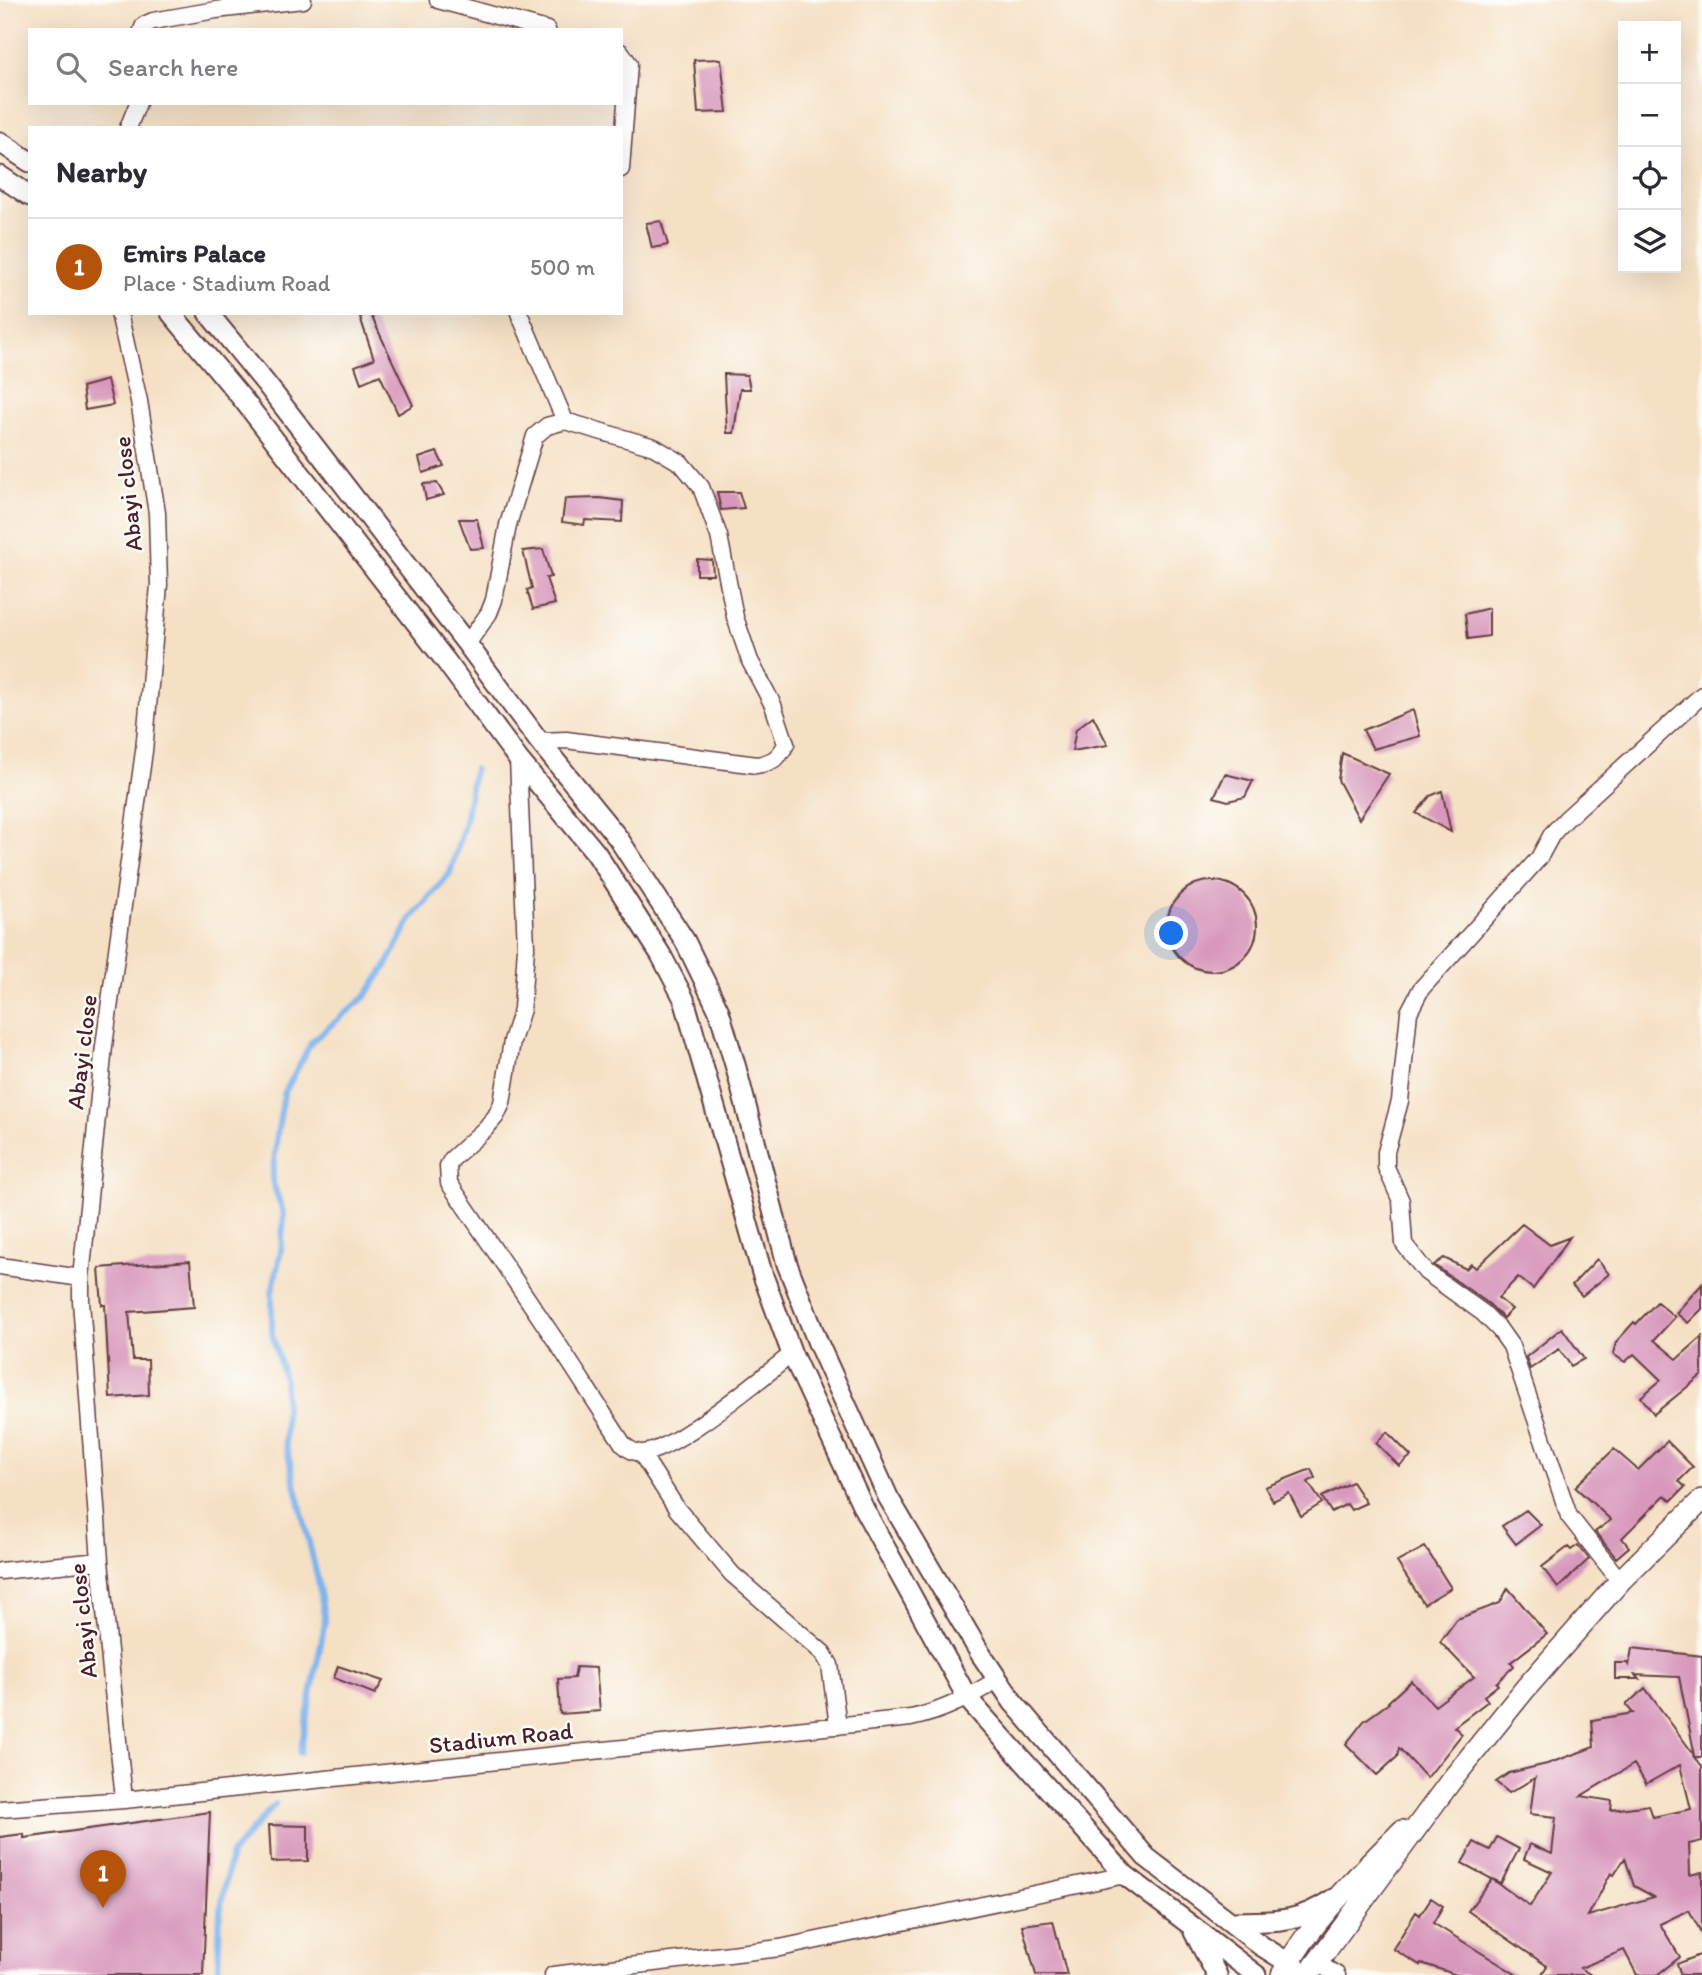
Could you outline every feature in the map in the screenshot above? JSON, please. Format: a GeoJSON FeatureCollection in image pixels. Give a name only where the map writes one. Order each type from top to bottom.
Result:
{"type":"FeatureCollection","features":[{"type":"Feature","properties":{"kind":"main road"},"geometry":{"type":"LineString","coordinates":[[1311,1971],[1450,1782],[1525,1689],[1620,1581],[1702,1500]]}},
{"type":"Feature","properties":{"kind":"main road"},"geometry":{"type":"LineString","coordinates":[[1285,1970],[1300,1944],[1337,1896],[1450,1782]]}},
{"type":"Feature","properties":{"kind":"street"},"geometry":{"type":"LineString","coordinates":[[143,28],[153,21],[216,10],[303,0]]}},
{"type":"Feature","properties":{"kind":"street"},"geometry":{"type":"LineString","coordinates":[[438,0],[540,28]]}},
{"type":"Feature","properties":{"kind":"street"},"geometry":{"type":"LineString","coordinates":[[623,55],[629,64],[623,143]]}},
{"type":"Feature","properties":{"kind":"street"},"geometry":{"type":"LineString","coordinates":[[129,126],[137,105]]}},
{"type":"Feature","properties":{"kind":"street"},"geometry":{"type":"LineString","coordinates":[[0,142],[28,161]]}},
{"type":"Feature","properties":{"kind":"street"},"geometry":{"type":"LineString","coordinates":[[0,176],[28,195]]}},
{"type":"Feature","properties":{"kind":"street","name":"Abayi close"},"geometry":{"type":"LineString","coordinates":[[119,315],[139,401],[157,513],[159,585],[144,751],[104,1046],[81,1278],[81,1331],[124,1800]]}},
{"type":"Feature","properties":{"kind":"street"},"geometry":{"type":"LineString","coordinates":[[174,315],[262,423],[437,649],[518,759],[596,853],[661,955],[684,999],[762,1273],[792,1354],[864,1509],[968,1699],[1125,1875],[1256,1975]]}},
{"type":"Feature","properties":{"kind":"street"},"geometry":{"type":"LineString","coordinates":[[210,315],[267,385],[539,741],[618,838],[685,941],[719,1011],[787,1265],[818,1343],[888,1497],[980,1653],[1013,1702],[1146,1857],[1231,1922],[1285,1970],[1336,1975]]}},
{"type":"Feature","properties":{"kind":"street"},"geometry":{"type":"LineString","coordinates":[[520,315],[565,421]]}},
{"type":"Feature","properties":{"kind":"street"},"geometry":{"type":"LineString","coordinates":[[467,644],[489,613],[494,600],[508,525],[535,436],[547,426],[565,421],[654,447],[681,463],[701,487],[719,536],[735,617],[746,650],[773,705],[786,744],[780,755],[771,762],[757,765],[566,740],[539,741]]}},
{"type":"Feature","properties":{"kind":"street"},"geometry":{"type":"LineString","coordinates":[[1620,1581],[1569,1516],[1511,1346],[1483,1313],[1426,1272],[1404,1244],[1401,1201],[1386,1167],[1386,1152],[1401,1101],[1409,1012],[1421,989],[1539,858],[1552,834],[1566,819],[1702,695]]}},
{"type":"Feature","properties":{"kind":"street"},"geometry":{"type":"LineString","coordinates":[[518,759],[525,933],[522,1009],[506,1067],[502,1103],[496,1116],[452,1159],[448,1167],[449,1183],[623,1444],[630,1450],[641,1453],[656,1450],[697,1427],[792,1354]]}},
{"type":"Feature","properties":{"kind":"street"},"geometry":{"type":"LineString","coordinates":[[0,1266],[81,1278]]}},
{"type":"Feature","properties":{"kind":"street"},"geometry":{"type":"LineString","coordinates":[[641,1453],[677,1509],[732,1574],[823,1653],[830,1665],[838,1726]]}},
{"type":"Feature","properties":{"kind":"street"},"geometry":{"type":"LineString","coordinates":[[0,1571],[100,1561]]}},
{"type":"Feature","properties":{"kind":"street","name":"Stadium Road"},"geometry":{"type":"LineString","coordinates":[[0,1809],[124,1800],[911,1718],[932,1714],[968,1699],[998,1679]]}},
{"type":"Feature","properties":{"kind":"street"},"geometry":{"type":"LineString","coordinates":[[553,1975],[780,1948],[1125,1875]]}},
{"type":"Feature","properties":{"kind":"street"},"geometry":{"type":"LineString","coordinates":[[1231,1922],[1290,1920],[1314,1912],[1337,1896]]}},
{"type":"Feature","properties":{"kind":"street"},"geometry":{"type":"LineString","coordinates":[[1188,1922],[1217,1975]]}},
{"type":"Feature","properties":{"kind":"building"},"geometry":{"type":"Polygon","coordinates":[[[721,59],[727,112],[698,113],[694,60],[721,59]]]}},
{"type":"Feature","properties":{"kind":"building"},"geometry":{"type":"Polygon","coordinates":[[[661,221],[668,245],[652,248],[646,223],[661,221]]]}},
{"type":"Feature","properties":{"kind":"building"},"geometry":{"type":"Polygon","coordinates":[[[371,315],[413,405],[398,414],[380,375],[361,383],[355,366],[374,359],[360,317],[371,315]]]}},
{"type":"Feature","properties":{"kind":"building"},"geometry":{"type":"Polygon","coordinates":[[[724,374],[747,375],[750,389],[740,389],[734,433],[727,433],[724,374]]]}},
{"type":"Feature","properties":{"kind":"building"},"geometry":{"type":"Polygon","coordinates":[[[107,380],[113,405],[85,410],[82,387],[107,380]]]}},
{"type":"Feature","properties":{"kind":"building"},"geometry":{"type":"Polygon","coordinates":[[[437,452],[444,466],[423,473],[419,458],[437,452]]]}},
{"type":"Feature","properties":{"kind":"building"},"geometry":{"type":"Polygon","coordinates":[[[437,483],[444,495],[426,500],[423,484],[437,483]]]}},
{"type":"Feature","properties":{"kind":"building"},"geometry":{"type":"Polygon","coordinates":[[[717,492],[739,492],[744,508],[721,510],[717,492]]]}},
{"type":"Feature","properties":{"kind":"building"},"geometry":{"type":"Polygon","coordinates":[[[599,498],[623,501],[622,522],[585,520],[584,525],[562,522],[565,499],[599,498]]]}},
{"type":"Feature","properties":{"kind":"building"},"geometry":{"type":"Polygon","coordinates":[[[459,519],[477,519],[484,548],[470,549],[459,519]]]}},
{"type":"Feature","properties":{"kind":"building"},"geometry":{"type":"Polygon","coordinates":[[[543,549],[551,577],[546,578],[555,604],[533,609],[527,590],[532,588],[523,551],[543,549]]]}},
{"type":"Feature","properties":{"kind":"building"},"geometry":{"type":"Polygon","coordinates":[[[697,559],[712,560],[713,575],[697,575],[697,559]]]}},
{"type":"Feature","properties":{"kind":"building"},"geometry":{"type":"Polygon","coordinates":[[[1489,608],[1489,636],[1468,639],[1465,614],[1489,608]]]}},
{"type":"Feature","properties":{"kind":"building"},"geometry":{"type":"Polygon","coordinates":[[[1413,710],[1420,736],[1373,749],[1363,730],[1413,710]]]}},
{"type":"Feature","properties":{"kind":"building"},"geometry":{"type":"Polygon","coordinates":[[[1093,716],[1108,745],[1072,751],[1076,729],[1093,716]]]}},
{"type":"Feature","properties":{"kind":"building"},"geometry":{"type":"Polygon","coordinates":[[[1342,753],[1389,774],[1359,819],[1338,780],[1342,753]]]}},
{"type":"Feature","properties":{"kind":"building"},"geometry":{"type":"Polygon","coordinates":[[[1225,774],[1253,781],[1245,797],[1228,801],[1214,797],[1225,774]]]}},
{"type":"Feature","properties":{"kind":"building"},"geometry":{"type":"Polygon","coordinates":[[[1442,791],[1451,832],[1416,813],[1430,796],[1442,791]]]}},
{"type":"Feature","properties":{"kind":"building"},"geometry":{"type":"Polygon","coordinates":[[[1212,881],[1229,884],[1244,894],[1254,909],[1257,926],[1254,943],[1244,958],[1229,968],[1212,971],[1195,968],[1180,958],[1170,943],[1167,926],[1170,909],[1180,894],[1195,884],[1212,881]]]}},
{"type":"Feature","properties":{"kind":"building"},"geometry":{"type":"Polygon","coordinates":[[[1522,1224],[1550,1245],[1570,1237],[1533,1289],[1518,1277],[1498,1298],[1512,1309],[1503,1318],[1489,1304],[1434,1265],[1444,1258],[1466,1269],[1471,1264],[1476,1268],[1522,1224]]]}},
{"type":"Feature","properties":{"kind":"building"},"geometry":{"type":"Polygon","coordinates":[[[1597,1259],[1609,1274],[1582,1296],[1572,1285],[1597,1259]]]}},
{"type":"Feature","properties":{"kind":"building"},"geometry":{"type":"Polygon","coordinates":[[[190,1261],[194,1307],[129,1312],[133,1360],[148,1360],[149,1395],[110,1398],[105,1305],[102,1305],[99,1268],[190,1261]]]}},
{"type":"Feature","properties":{"kind":"building"},"geometry":{"type":"Polygon","coordinates":[[[1702,1284],[1702,1309],[1688,1323],[1676,1313],[1702,1284]]]}},
{"type":"Feature","properties":{"kind":"building"},"geometry":{"type":"Polygon","coordinates":[[[1657,1302],[1675,1317],[1654,1340],[1677,1359],[1702,1337],[1702,1375],[1654,1414],[1641,1397],[1661,1380],[1634,1354],[1625,1362],[1613,1354],[1616,1342],[1657,1302]]]}},
{"type":"Feature","properties":{"kind":"building"},"geometry":{"type":"Polygon","coordinates":[[[1562,1328],[1584,1359],[1571,1366],[1559,1349],[1530,1369],[1526,1357],[1562,1328]]]}},
{"type":"Feature","properties":{"kind":"building"},"geometry":{"type":"Polygon","coordinates":[[[1387,1432],[1411,1456],[1399,1466],[1376,1443],[1387,1432]]]}},
{"type":"Feature","properties":{"kind":"building"},"geometry":{"type":"Polygon","coordinates":[[[1667,1441],[1693,1467],[1679,1481],[1685,1487],[1671,1501],[1665,1495],[1622,1538],[1629,1547],[1616,1558],[1595,1532],[1611,1520],[1575,1487],[1614,1449],[1638,1470],[1667,1441]]]}},
{"type":"Feature","properties":{"kind":"building"},"geometry":{"type":"Polygon","coordinates":[[[1311,1469],[1315,1478],[1308,1482],[1322,1503],[1301,1516],[1289,1493],[1273,1501],[1265,1487],[1311,1469]]]}},
{"type":"Feature","properties":{"kind":"building"},"geometry":{"type":"Polygon","coordinates":[[[1352,1482],[1366,1503],[1351,1510],[1347,1504],[1331,1512],[1322,1497],[1352,1482]]]}},
{"type":"Feature","properties":{"kind":"building"},"geometry":{"type":"Polygon","coordinates":[[[1526,1510],[1541,1525],[1516,1544],[1502,1526],[1526,1510]]]}},
{"type":"Feature","properties":{"kind":"building"},"geometry":{"type":"Polygon","coordinates":[[[1578,1545],[1589,1559],[1558,1588],[1542,1567],[1568,1547],[1571,1550],[1578,1545]]]}},
{"type":"Feature","properties":{"kind":"building"},"geometry":{"type":"Polygon","coordinates":[[[1425,1547],[1451,1588],[1424,1604],[1397,1562],[1425,1547]]]}},
{"type":"Feature","properties":{"kind":"building"},"geometry":{"type":"Polygon","coordinates":[[[1508,1588],[1547,1634],[1511,1662],[1514,1666],[1496,1683],[1498,1685],[1484,1696],[1488,1701],[1454,1727],[1462,1734],[1427,1778],[1399,1748],[1397,1757],[1377,1775],[1346,1744],[1364,1721],[1389,1703],[1411,1681],[1435,1706],[1474,1677],[1440,1642],[1457,1619],[1500,1603],[1508,1588]]]}},
{"type":"Feature","properties":{"kind":"building"},"geometry":{"type":"Polygon","coordinates":[[[1632,1648],[1702,1656],[1702,1757],[1695,1757],[1702,1766],[1702,1841],[1689,1844],[1690,1875],[1702,1872],[1702,1934],[1689,1910],[1660,1924],[1680,1957],[1657,1975],[1637,1975],[1624,1950],[1580,1968],[1591,1975],[1541,1975],[1547,1966],[1468,1911],[1492,1879],[1530,1906],[1552,1872],[1524,1859],[1530,1844],[1552,1854],[1556,1817],[1530,1814],[1535,1778],[1509,1793],[1496,1782],[1509,1773],[1547,1764],[1594,1747],[1592,1720],[1633,1713],[1626,1705],[1645,1688],[1695,1756],[1679,1677],[1635,1675],[1639,1679],[1615,1679],[1615,1663],[1627,1663],[1629,1666],[1632,1648]],[[1634,1764],[1581,1796],[1612,1801],[1611,1810],[1649,1805],[1653,1817],[1691,1809],[1680,1765],[1646,1784],[1634,1764]],[[1625,1858],[1614,1875],[1611,1873],[1588,1916],[1654,1897],[1634,1886],[1625,1858]]]}},
{"type":"Feature","properties":{"kind":"building"},"geometry":{"type":"Polygon","coordinates":[[[338,1666],[383,1681],[375,1694],[334,1678],[338,1666]]]}},
{"type":"Feature","properties":{"kind":"building"},"geometry":{"type":"Polygon","coordinates":[[[576,1667],[596,1668],[600,1711],[560,1714],[558,1679],[574,1678],[576,1667]]]}},
{"type":"Feature","properties":{"kind":"building"},"geometry":{"type":"Polygon","coordinates":[[[210,1812],[203,1975],[0,1975],[0,1837],[24,1834],[24,1838],[210,1812]]]}},
{"type":"Feature","properties":{"kind":"building"},"geometry":{"type":"Polygon","coordinates":[[[269,1825],[308,1826],[308,1861],[271,1862],[269,1825]]]}},
{"type":"Feature","properties":{"kind":"building"},"geometry":{"type":"Polygon","coordinates":[[[1497,1837],[1519,1849],[1501,1883],[1462,1863],[1474,1842],[1490,1850],[1497,1837]]]}},
{"type":"Feature","properties":{"kind":"building"},"geometry":{"type":"Polygon","coordinates":[[[1431,1898],[1443,1906],[1433,1923],[1517,1975],[1457,1975],[1421,1963],[1420,1965],[1393,1949],[1416,1912],[1420,1915],[1431,1898]]]}},
{"type":"Feature","properties":{"kind":"building"},"geometry":{"type":"Polygon","coordinates":[[[1053,1921],[1067,1975],[1036,1975],[1022,1925],[1053,1921]]]}},
{"type":"Feature","properties":{"kind":"building"},"geometry":{"type":"Polygon","coordinates":[[[1702,1954],[1702,1975],[1681,1975],[1677,1964],[1702,1954]]]}},
{"type":"Feature","properties":{"kind":"waterway"},"geometry":{"type":"LineString","coordinates":[[300,1753],[325,1622],[318,1580],[285,1441],[285,1382],[272,1334],[272,1292],[281,1251],[284,1215],[272,1180],[284,1094],[312,1041],[365,997],[386,967],[411,919],[450,873],[465,822],[474,769]]}},
{"type":"Feature","properties":{"kind":"waterway"},"geometry":{"type":"LineString","coordinates":[[218,1975],[220,1911],[231,1854],[275,1804]]}},
{"type":"Feature","properties":{"kind":"place","name":"Emirs Palace"},"geometry":{"type":"Point","coordinates":[103,1908]}}]}
